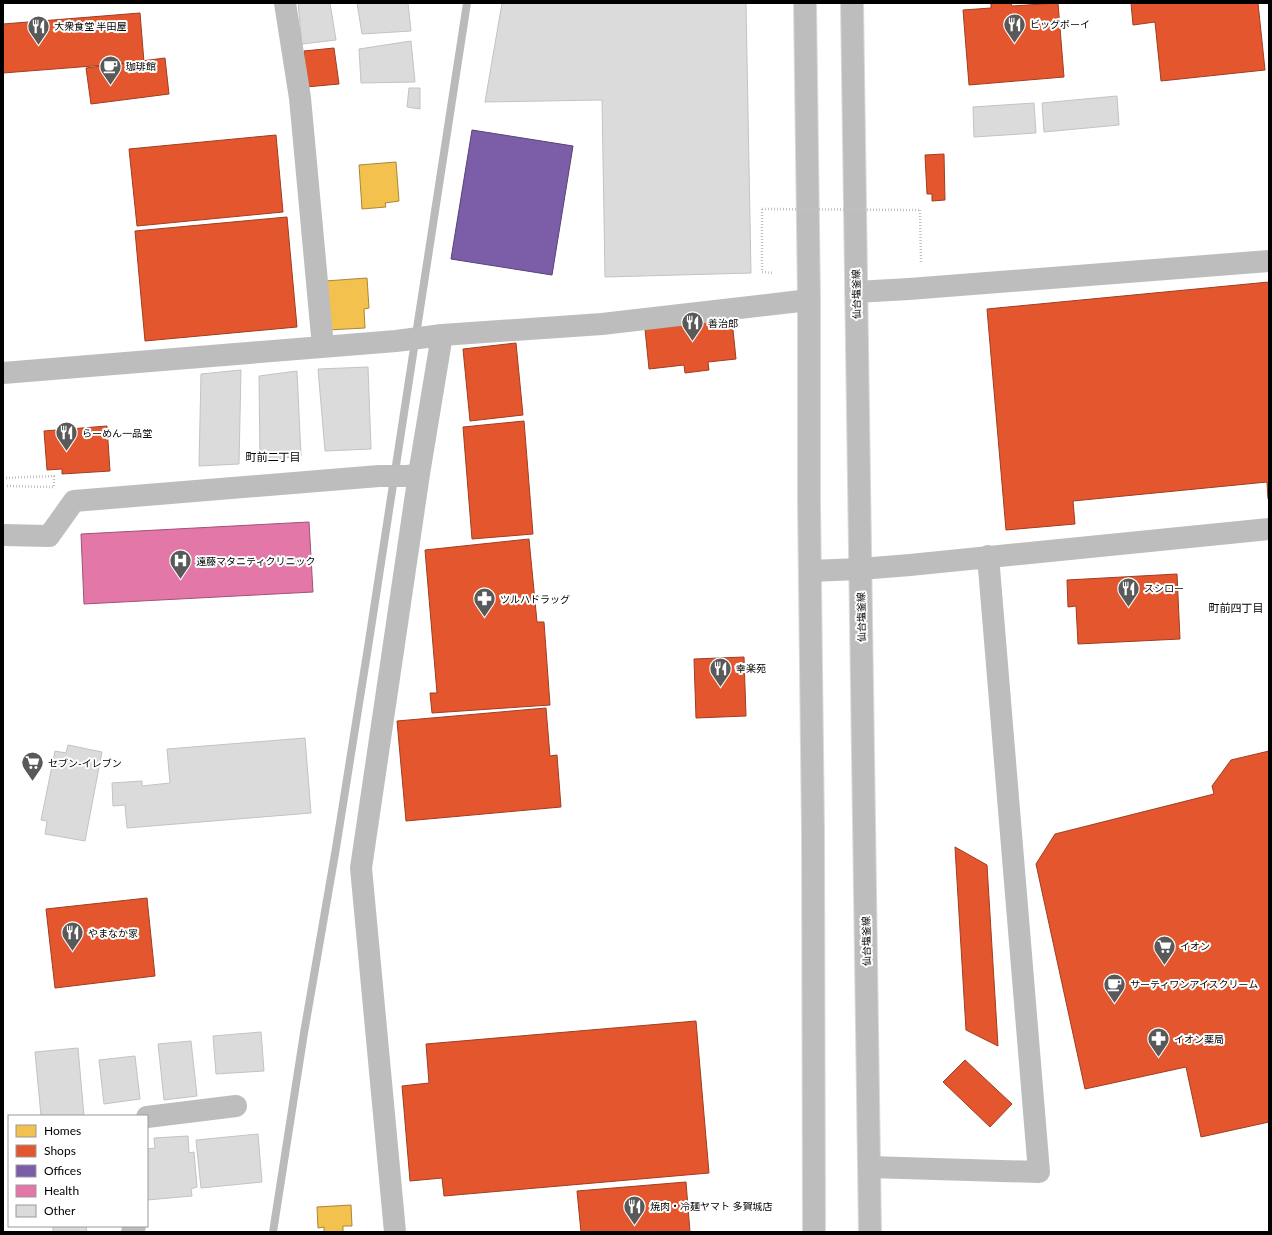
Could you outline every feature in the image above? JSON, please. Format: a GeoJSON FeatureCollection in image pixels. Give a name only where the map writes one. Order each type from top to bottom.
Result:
{"type":"FeatureCollection","features":[{"type":"Feature","properties":{"kind":"street"},"geometry":{"type":"LineString","coordinates":[[285,3],[300,98],[323,347]]}},
{"type":"Feature","properties":{"kind":"street"},"geometry":{"type":"LineString","coordinates":[[805,3],[810,300],[814,1232]]}},
{"type":"Feature","properties":{"kind":"street","name":"仙台塩釜線"},"geometry":{"type":"LineString","coordinates":[[852,3],[870,1232]]}},
{"type":"Feature","properties":{"kind":"street"},"geometry":{"type":"LineString","coordinates":[[856,292],[1269,262]]}},
{"type":"Feature","properties":{"kind":"street"},"geometry":{"type":"LineString","coordinates":[[3,373],[396,341],[437,335],[602,324],[810,300]]}},
{"type":"Feature","properties":{"kind":"street"},"geometry":{"type":"LineString","coordinates":[[395,1232],[361,868],[412,475],[437,335]]}},
{"type":"Feature","properties":{"kind":"street"},"geometry":{"type":"LineString","coordinates":[[3,535],[49,536],[74,501],[379,476],[412,475]]}},
{"type":"Feature","properties":{"kind":"street"},"geometry":{"type":"LineString","coordinates":[[810,571],[860,569],[1269,529]]}},
{"type":"Feature","properties":{"kind":"street"},"geometry":{"type":"LineString","coordinates":[[869,1167],[1039,1172],[988,556]]}},
{"type":"Feature","properties":{"kind":"street"},"geometry":{"type":"LineString","coordinates":[[148,1117],[236,1106]]}},
{"type":"Feature","properties":{"kind":"path"},"geometry":{"type":"LineString","coordinates":[[772,273],[762,272],[762,209],[920,210],[921,260]]}},
{"type":"Feature","properties":{"kind":"path"},"geometry":{"type":"LineString","coordinates":[[3,478],[54,476],[54,486],[6,486]]}},
{"type":"Feature","properties":{"kind":"building: Homes"},"geometry":{"type":"Polygon","coordinates":[[[396,162],[399,201],[385,203],[386,207],[362,209],[359,165],[396,162]]]}},
{"type":"Feature","properties":{"kind":"building: Homes"},"geometry":{"type":"Polygon","coordinates":[[[367,278],[369,308],[364,309],[365,328],[328,330],[325,281],[367,278]]]}},
{"type":"Feature","properties":{"kind":"building: Homes"},"geometry":{"type":"Polygon","coordinates":[[[351,1205],[352,1226],[343,1226],[343,1232],[324,1232],[324,1227],[318,1228],[317,1207],[351,1205]]]}},
{"type":"Feature","properties":{"kind":"building: Shops"},"geometry":{"type":"Polygon","coordinates":[[[991,3],[1011,3],[1012,6],[1058,3],[1064,77],[969,85],[963,10],[991,8],[991,3]]]}},
{"type":"Feature","properties":{"kind":"building: Shops"},"geometry":{"type":"Polygon","coordinates":[[[1131,3],[1258,3],[1265,70],[1161,81],[1155,22],[1133,25],[1131,3]]]}},
{"type":"Feature","properties":{"kind":"building: Shops"},"geometry":{"type":"Polygon","coordinates":[[[140,13],[144,62],[3,73],[3,24],[140,13]]]}},
{"type":"Feature","properties":{"kind":"building: Shops"},"geometry":{"type":"Polygon","coordinates":[[[334,48],[339,84],[306,87],[304,51],[334,48]]]}},
{"type":"Feature","properties":{"kind":"building: Shops"},"geometry":{"type":"Polygon","coordinates":[[[165,58],[169,94],[91,104],[86,68],[165,58]]]}},
{"type":"Feature","properties":{"kind":"building: Shops"},"geometry":{"type":"Polygon","coordinates":[[[276,135],[283,212],[137,226],[129,149],[276,135]]]}},
{"type":"Feature","properties":{"kind":"building: Shops"},"geometry":{"type":"Polygon","coordinates":[[[944,154],[945,200],[932,201],[932,194],[927,194],[925,155],[944,154]]]}},
{"type":"Feature","properties":{"kind":"building: Shops"},"geometry":{"type":"Polygon","coordinates":[[[287,217],[297,327],[145,341],[135,231],[287,217]]]}},
{"type":"Feature","properties":{"kind":"building: Shops"},"geometry":{"type":"Polygon","coordinates":[[[1269,282],[1269,499],[1267,482],[1073,501],[1075,524],[1006,530],[987,309],[1269,282]]]}},
{"type":"Feature","properties":{"kind":"building: Shops"},"geometry":{"type":"Polygon","coordinates":[[[732,320],[736,359],[708,362],[709,370],[685,373],[684,365],[649,369],[645,329],[732,320]]]}},
{"type":"Feature","properties":{"kind":"building: Shops"},"geometry":{"type":"Polygon","coordinates":[[[516,343],[523,415],[470,421],[463,349],[516,343]]]}},
{"type":"Feature","properties":{"kind":"building: Shops"},"geometry":{"type":"Polygon","coordinates":[[[524,421],[533,534],[472,539],[463,427],[524,421]]]}},
{"type":"Feature","properties":{"kind":"building: Shops"},"geometry":{"type":"Polygon","coordinates":[[[107,426],[110,471],[62,474],[62,469],[47,470],[44,431],[107,426]]]}},
{"type":"Feature","properties":{"kind":"building: Shops"},"geometry":{"type":"Polygon","coordinates":[[[529,539],[537,622],[544,622],[550,705],[432,713],[430,693],[437,693],[425,550],[529,539]]]}},
{"type":"Feature","properties":{"kind":"building: Shops"},"geometry":{"type":"Polygon","coordinates":[[[1177,574],[1180,639],[1078,644],[1076,606],[1068,607],[1067,580],[1177,574]]]}},
{"type":"Feature","properties":{"kind":"building: Shops"},"geometry":{"type":"Polygon","coordinates":[[[744,657],[746,716],[696,718],[694,659],[744,657]]]}},
{"type":"Feature","properties":{"kind":"building: Shops"},"geometry":{"type":"Polygon","coordinates":[[[546,708],[550,756],[557,755],[561,807],[406,821],[397,721],[546,708]]]}},
{"type":"Feature","properties":{"kind":"building: Shops","name":"イオン"},"geometry":{"type":"Polygon","coordinates":[[[1269,751],[1269,1122],[1201,1137],[1186,1067],[1085,1089],[1036,864],[1055,834],[1214,794],[1212,786],[1231,760],[1269,751]]]}},
{"type":"Feature","properties":{"kind":"building: Shops"},"geometry":{"type":"Polygon","coordinates":[[[955,847],[987,865],[998,1046],[966,1030],[955,847]]]}},
{"type":"Feature","properties":{"kind":"building: Shops"},"geometry":{"type":"Polygon","coordinates":[[[147,898],[155,976],[55,988],[46,909],[147,898]]]}},
{"type":"Feature","properties":{"kind":"building: Shops"},"geometry":{"type":"Polygon","coordinates":[[[696,1021],[709,1173],[444,1196],[442,1178],[410,1181],[402,1086],[429,1083],[426,1044],[696,1021]]]}},
{"type":"Feature","properties":{"kind":"building: Shops"},"geometry":{"type":"Polygon","coordinates":[[[965,1060],[1012,1104],[990,1127],[943,1082],[965,1060]]]}},
{"type":"Feature","properties":{"kind":"building: Shops"},"geometry":{"type":"Polygon","coordinates":[[[686,1182],[690,1232],[581,1232],[577,1191],[686,1182]]]}},
{"type":"Feature","properties":{"kind":"building: Offices"},"geometry":{"type":"Polygon","coordinates":[[[472,130],[573,146],[552,275],[451,259],[472,130]]]}},
{"type":"Feature","properties":{"kind":"building: Health"},"geometry":{"type":"Polygon","coordinates":[[[309,522],[313,592],[84,604],[81,534],[309,522]]]}},
{"type":"Feature","properties":{"kind":"building: Other"},"geometry":{"type":"Polygon","coordinates":[[[298,3],[330,3],[336,40],[302,44],[298,3]]]}},
{"type":"Feature","properties":{"kind":"building: Other"},"geometry":{"type":"Polygon","coordinates":[[[357,3],[408,3],[411,31],[362,34],[357,3]]]}},
{"type":"Feature","properties":{"kind":"building: Other"},"geometry":{"type":"Polygon","coordinates":[[[502,3],[746,3],[751,273],[605,277],[602,100],[485,102],[502,3]]]}},
{"type":"Feature","properties":{"kind":"building: Other"},"geometry":{"type":"Polygon","coordinates":[[[411,41],[415,82],[361,83],[359,49],[411,41]]]}},
{"type":"Feature","properties":{"kind":"building: Other"},"geometry":{"type":"Polygon","coordinates":[[[409,88],[420,88],[420,109],[407,107],[409,88]]]}},
{"type":"Feature","properties":{"kind":"building: Other"},"geometry":{"type":"Polygon","coordinates":[[[1117,96],[1119,125],[1044,132],[1042,103],[1117,96]]]}},
{"type":"Feature","properties":{"kind":"building: Other"},"geometry":{"type":"Polygon","coordinates":[[[1034,103],[1036,133],[974,137],[973,107],[1034,103]]]}},
{"type":"Feature","properties":{"kind":"building: Other"},"geometry":{"type":"Polygon","coordinates":[[[368,367],[371,449],[325,451],[318,369],[368,367]]]}},
{"type":"Feature","properties":{"kind":"building: Other"},"geometry":{"type":"Polygon","coordinates":[[[241,370],[239,464],[199,466],[201,374],[241,370]]]}},
{"type":"Feature","properties":{"kind":"building: Other"},"geometry":{"type":"Polygon","coordinates":[[[297,371],[301,456],[260,461],[259,376],[297,371]]]}},
{"type":"Feature","properties":{"kind":"building: Other"},"geometry":{"type":"Polygon","coordinates":[[[305,738],[311,813],[127,828],[125,805],[113,806],[112,783],[142,781],[142,786],[170,783],[167,749],[305,738]]]}},
{"type":"Feature","properties":{"kind":"building: Other"},"geometry":{"type":"Polygon","coordinates":[[[68,745],[102,752],[85,841],[45,834],[47,821],[41,820],[55,751],[66,753],[68,745]]]}},
{"type":"Feature","properties":{"kind":"building: Other"},"geometry":{"type":"Polygon","coordinates":[[[261,1032],[264,1071],[216,1074],[213,1036],[261,1032]]]}},
{"type":"Feature","properties":{"kind":"building: Other"},"geometry":{"type":"Polygon","coordinates":[[[191,1041],[197,1096],[164,1100],[158,1044],[191,1041]]]}},
{"type":"Feature","properties":{"kind":"building: Other"},"geometry":{"type":"Polygon","coordinates":[[[78,1048],[84,1115],[41,1115],[35,1052],[78,1048]]]}},
{"type":"Feature","properties":{"kind":"building: Other"},"geometry":{"type":"Polygon","coordinates":[[[135,1056],[140,1099],[104,1104],[99,1060],[135,1056]]]}},
{"type":"Feature","properties":{"kind":"building: Other"},"geometry":{"type":"Polygon","coordinates":[[[258,1134],[262,1182],[201,1188],[196,1140],[258,1134]]]}},
{"type":"Feature","properties":{"kind":"building: Other"},"geometry":{"type":"Polygon","coordinates":[[[188,1136],[189,1153],[194,1152],[197,1187],[191,1189],[192,1196],[148,1200],[148,1149],[155,1148],[154,1138],[188,1136]]]}},
{"type":"Feature","properties":{"kind":"building: Other"},"geometry":{"type":"Polygon","coordinates":[[[53,1227],[86,1227],[87,1232],[53,1232],[53,1227]]]}},
{"type":"Feature","properties":{"kind":"waterway"},"geometry":{"type":"LineString","coordinates":[[273,1232],[304,1033],[336,848],[369,641],[467,3]]}},
{"type":"Feature","properties":{"kind":"place","name":"ビッグボーイ"},"geometry":{"type":"Point","coordinates":[1014,44]}},
{"type":"Feature","properties":{"kind":"place","name":"大衆食堂 半田屋"},"geometry":{"type":"Point","coordinates":[38,46]}},
{"type":"Feature","properties":{"kind":"place","name":"珈琲館"},"geometry":{"type":"Point","coordinates":[111,86]}},
{"type":"Feature","properties":{"kind":"place","name":"善治郎"},"geometry":{"type":"Point","coordinates":[693,342]}},
{"type":"Feature","properties":{"kind":"place","name":"らーめん一品堂"},"geometry":{"type":"Point","coordinates":[66,452]}},
{"type":"Feature","properties":{"kind":"place","name":"遠藤マタニティクリニック"},"geometry":{"type":"Point","coordinates":[181,580]}},
{"type":"Feature","properties":{"kind":"place","name":"スシロー"},"geometry":{"type":"Point","coordinates":[1129,608]}},
{"type":"Feature","properties":{"kind":"place","name":"ツルハドラッグ"},"geometry":{"type":"Point","coordinates":[484,618]}},
{"type":"Feature","properties":{"kind":"place","name":"幸楽苑"},"geometry":{"type":"Point","coordinates":[720,688]}},
{"type":"Feature","properties":{"kind":"place","name":"セブン-イレブン"},"geometry":{"type":"Point","coordinates":[33,782]}},
{"type":"Feature","properties":{"kind":"place","name":"やまなか家"},"geometry":{"type":"Point","coordinates":[72,952]}},
{"type":"Feature","properties":{"kind":"place","name":"イオン"},"geometry":{"type":"Point","coordinates":[1164,966]}},
{"type":"Feature","properties":{"kind":"place","name":"サーティワンアイスクリーム"},"geometry":{"type":"Point","coordinates":[1115,1004]}},
{"type":"Feature","properties":{"kind":"place","name":"イオン薬局"},"geometry":{"type":"Point","coordinates":[1159,1058]}},
{"type":"Feature","properties":{"kind":"place","name":"焼肉・冷麺ヤマト 多賀城店"},"geometry":{"type":"Point","coordinates":[634,1226]}},
{"type":"Feature","properties":{"kind":"district","name":"町前二丁目"},"geometry":{"type":"Point","coordinates":[273,456]}},
{"type":"Feature","properties":{"kind":"district","name":"町前四丁目"},"geometry":{"type":"Point","coordinates":[1236,607]}}]}
